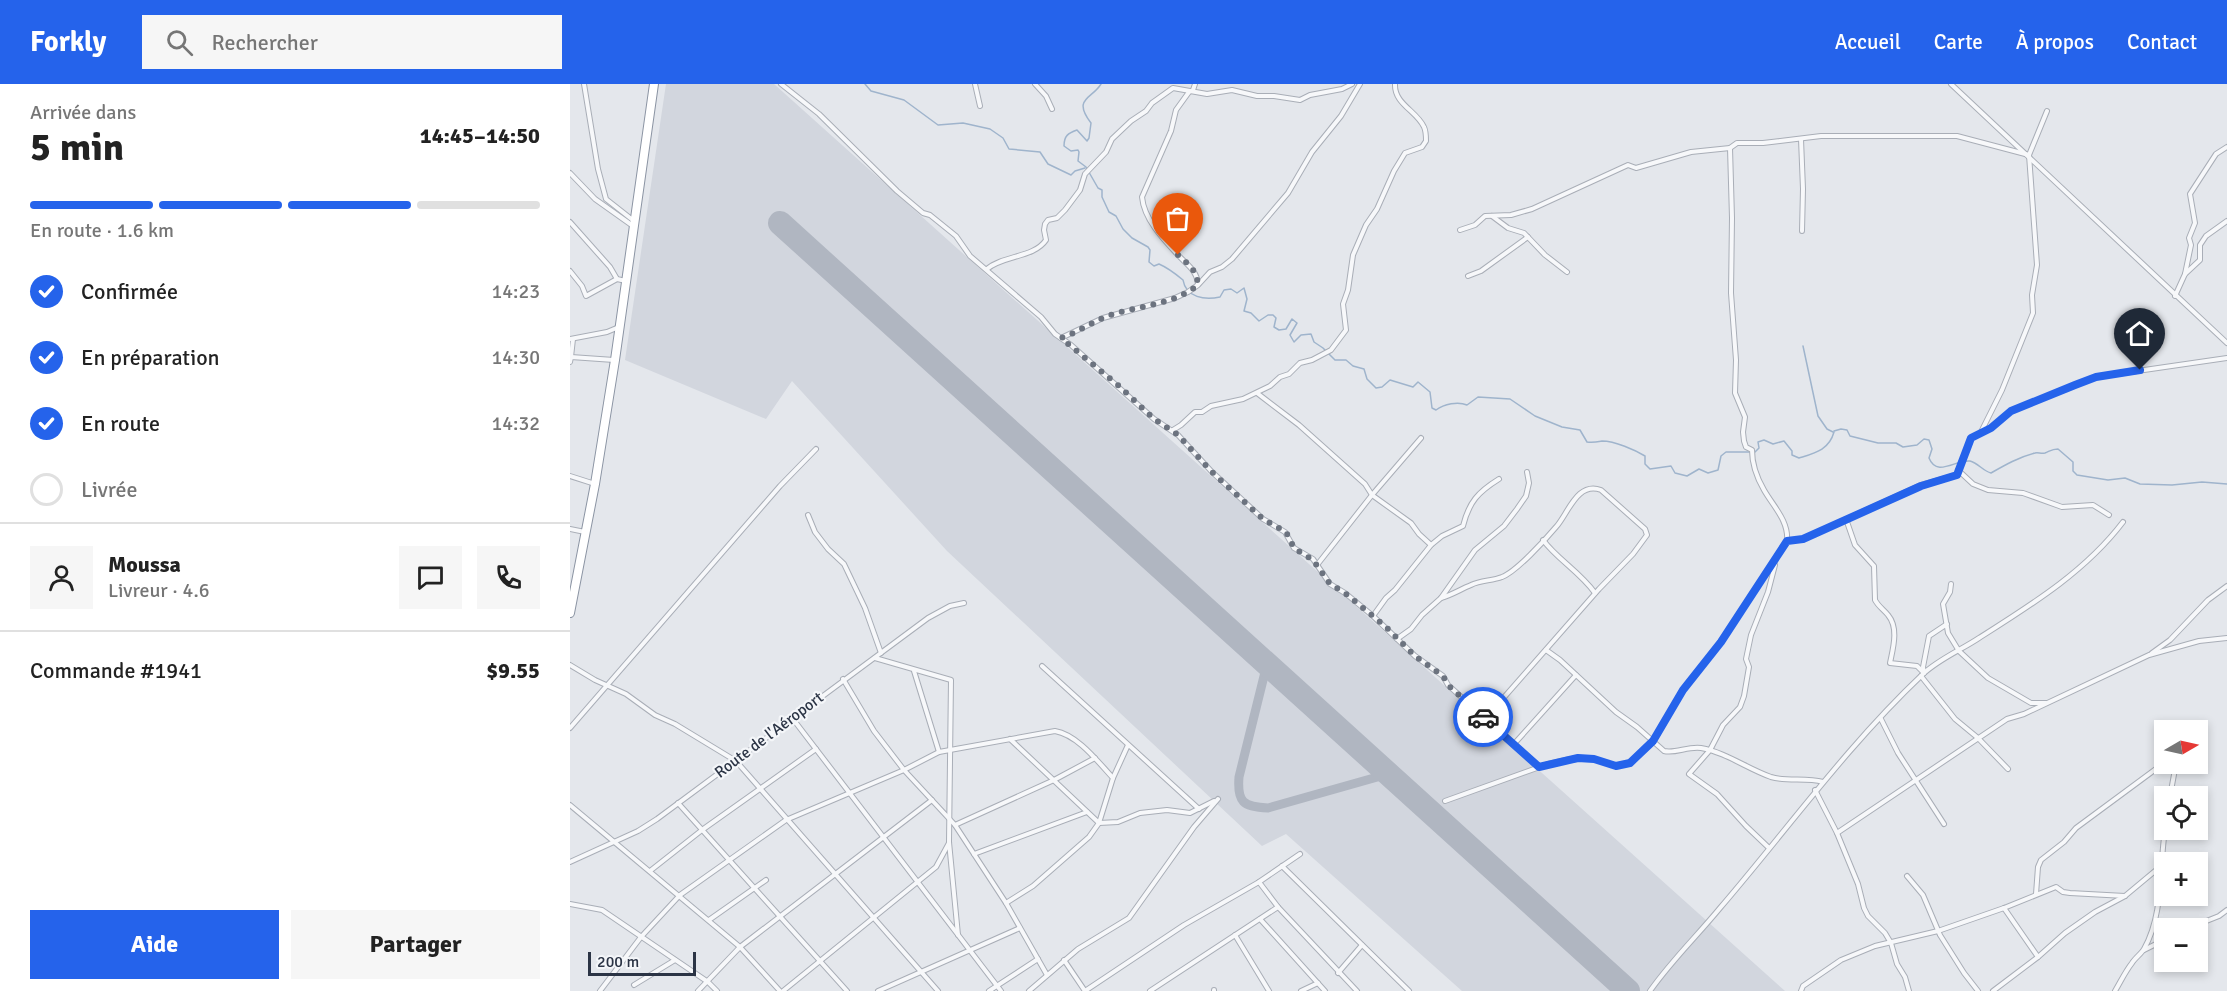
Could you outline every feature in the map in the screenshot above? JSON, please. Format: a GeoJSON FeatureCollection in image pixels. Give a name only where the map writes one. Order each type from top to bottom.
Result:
{"type":"FeatureCollection","features":[{"type":"Feature","properties":{"kind":"highway"},"geometry":{"type":"LineString","coordinates":[[570,613],[573,584],[595,484],[615,360],[654,84]]}},
{"type":"Feature","properties":{"kind":"street"},"geometry":{"type":"LineString","coordinates":[[584,84],[597,170],[606,200],[634,224]]}},
{"type":"Feature","properties":{"kind":"street"},"geometry":{"type":"LineString","coordinates":[[781,84],[819,114],[897,191],[956,236],[970,256],[1154,419],[1172,431],[1263,519],[1286,532],[1294,548],[1313,560],[1330,584],[1373,616],[1428,668],[1443,676],[1448,685],[1539,767]]}},
{"type":"Feature","properties":{"kind":"street"},"geometry":{"type":"LineString","coordinates":[[975,84],[980,106]]}},
{"type":"Feature","properties":{"kind":"street"},"geometry":{"type":"LineString","coordinates":[[1035,84],[1046,96],[1052,109]]}},
{"type":"Feature","properties":{"kind":"street"},"geometry":{"type":"LineString","coordinates":[[1195,84],[1193,90],[1176,110],[1171,131],[1142,197],[1143,207],[1153,226],[1194,270],[1198,285]]}},
{"type":"Feature","properties":{"kind":"street"},"geometry":{"type":"LineString","coordinates":[[987,269],[998,261],[1010,260],[1040,247],[1046,240],[1045,224],[1048,220],[1057,218],[1065,210],[1080,190],[1088,171],[1106,152],[1112,138],[1146,111],[1155,100],[1173,88],[1208,94],[1232,90],[1257,96],[1300,100],[1310,95],[1342,89],[1352,84]]}},
{"type":"Feature","properties":{"kind":"street"},"geometry":{"type":"LineString","coordinates":[[1061,338],[1103,318],[1189,292],[1210,272],[1222,267],[1232,259],[1288,193],[1312,152],[1341,117],[1360,84]]}},
{"type":"Feature","properties":{"kind":"street"},"geometry":{"type":"LineString","coordinates":[[1172,431],[1196,412],[1257,393],[1291,372],[1300,363],[1312,360],[1331,350],[1346,330],[1343,304],[1348,290],[1353,255],[1366,225],[1377,209],[1405,153],[1422,147],[1426,141],[1424,125],[1398,98],[1394,90],[1395,84]]}},
{"type":"Feature","properties":{"kind":"street"},"geometry":{"type":"LineString","coordinates":[[1951,84],[2227,343]]}},
{"type":"Feature","properties":{"kind":"street"},"geometry":{"type":"LineString","coordinates":[[1981,432],[2002,390],[2033,313],[2032,295],[2037,265],[2029,155],[2047,111]]}},
{"type":"Feature","properties":{"kind":"street"},"geometry":{"type":"LineString","coordinates":[[1460,230],[1475,225],[1485,216],[1511,215],[1532,209],[1628,165],[1636,168],[1691,152],[1730,148],[1737,143],[1838,136],[1957,136],[2029,155]]}},
{"type":"Feature","properties":{"kind":"street"},"geometry":{"type":"LineString","coordinates":[[1801,140],[1802,231]]}},
{"type":"Feature","properties":{"kind":"street"},"geometry":{"type":"LineString","coordinates":[[2175,296],[2185,274],[2191,245],[2190,238],[2195,223],[2190,194],[2216,154],[2227,147]]}},
{"type":"Feature","properties":{"kind":"street"},"geometry":{"type":"LineString","coordinates":[[1445,801],[1539,767],[1578,758],[1594,759],[1616,766],[1630,763],[1653,741],[1683,690],[1721,642],[1775,563],[1787,541],[1781,517],[1761,485],[1752,452],[1746,447],[1743,432],[1745,417],[1735,393],[1736,360],[1731,293],[1730,148]]}},
{"type":"Feature","properties":{"kind":"street"},"geometry":{"type":"LineString","coordinates":[[570,172],[595,199],[634,224]]}},
{"type":"Feature","properties":{"kind":"street"},"geometry":{"type":"LineString","coordinates":[[1491,216],[1499,223],[1524,233],[1545,255],[1567,272]]}},
{"type":"Feature","properties":{"kind":"street"},"geometry":{"type":"LineString","coordinates":[[2185,274],[2200,260],[2200,245],[2206,236],[2227,221]]}},
{"type":"Feature","properties":{"kind":"street"},"geometry":{"type":"LineString","coordinates":[[570,222],[610,267],[617,279]]}},
{"type":"Feature","properties":{"kind":"street"},"geometry":{"type":"LineString","coordinates":[[1468,276],[1514,249],[1528,237]]}},
{"type":"Feature","properties":{"kind":"street"},"geometry":{"type":"LineString","coordinates":[[570,271],[582,286],[586,296],[617,279],[626,281]]}},
{"type":"Feature","properties":{"kind":"street"},"geometry":{"type":"LineString","coordinates":[[615,360],[571,360],[572,339],[620,327]]}},
{"type":"Feature","properties":{"kind":"street"},"geometry":{"type":"LineString","coordinates":[[1787,541],[1803,539],[1921,486],[1957,475],[1971,438],[1991,428],[2011,411],[2096,377],[2227,358]]}},
{"type":"Feature","properties":{"kind":"street"},"geometry":{"type":"LineString","coordinates":[[1257,393],[1299,424],[1365,484],[1372,495],[1411,523],[1431,545]]}},
{"type":"Feature","properties":{"kind":"street"},"geometry":{"type":"LineString","coordinates":[[1317,565],[1421,438]]}},
{"type":"Feature","properties":{"kind":"street"},"geometry":{"type":"LineString","coordinates":[[570,728],[780,486],[816,449]]}},
{"type":"Feature","properties":{"kind":"street"},"geometry":{"type":"LineString","coordinates":[[1958,470],[1974,484],[1988,490],[2022,493],[2062,507],[2093,505],[2109,515]]}},
{"type":"Feature","properties":{"kind":"street"},"geometry":{"type":"LineString","coordinates":[[1396,639],[1411,629],[1422,615],[1441,598],[1475,550],[1504,525],[1517,509],[1526,496],[1527,472]]}},
{"type":"Feature","properties":{"kind":"street"},"geometry":{"type":"LineString","coordinates":[[570,476],[595,484]]}},
{"type":"Feature","properties":{"kind":"street"},"geometry":{"type":"LineString","coordinates":[[1373,616],[1431,545],[1442,536],[1463,526],[1467,508],[1499,478]]}},
{"type":"Feature","properties":{"kind":"street"},"geometry":{"type":"LineString","coordinates":[[1441,598],[1478,582],[1508,574],[1524,562],[1560,522],[1579,494],[1594,488],[1609,497],[1645,529],[1647,538],[1485,719]]}},
{"type":"Feature","properties":{"kind":"street"},"geometry":{"type":"LineString","coordinates":[[808,515],[815,532],[844,564],[865,608],[881,653]]}},
{"type":"Feature","properties":{"kind":"street"},"geometry":{"type":"LineString","coordinates":[[1846,519],[1855,545],[1874,566],[1875,600],[1890,616],[1894,628],[1890,663],[1917,666],[1955,719],[1978,738],[2008,770]]}},
{"type":"Feature","properties":{"kind":"street"},"geometry":{"type":"LineString","coordinates":[[1650,991],[1815,790],[1922,674],[2051,590],[2085,563],[2110,539],[2123,522]]}},
{"type":"Feature","properties":{"kind":"street"},"geometry":{"type":"LineString","coordinates":[[570,529],[585,532]]}},
{"type":"Feature","properties":{"kind":"street"},"geometry":{"type":"LineString","coordinates":[[1543,540],[1596,593]]}},
{"type":"Feature","properties":{"kind":"street"},"geometry":{"type":"LineString","coordinates":[[1768,847],[1717,794],[1689,774],[1710,750],[1723,725],[1740,707],[1749,667],[1746,659],[1751,635],[1768,592],[1775,563]]}},
{"type":"Feature","properties":{"kind":"street"},"geometry":{"type":"LineString","coordinates":[[1951,584],[1950,592],[1943,604],[1948,633],[1959,651],[1988,678],[2031,703],[2048,703]]}},
{"type":"Feature","properties":{"kind":"street"},"geometry":{"type":"LineString","coordinates":[[2149,655],[2170,640],[2208,600],[2227,586]]}},
{"type":"Feature","properties":{"kind":"street","name":"Route de l'Aéroport"},"geometry":{"type":"LineString","coordinates":[[570,862],[638,831],[928,618],[950,606],[964,603]]}},
{"type":"Feature","properties":{"kind":"street"},"geometry":{"type":"LineString","coordinates":[[1922,674],[1929,636],[1947,624]]}},
{"type":"Feature","properties":{"kind":"street"},"geometry":{"type":"LineString","coordinates":[[1837,833],[2007,719],[2024,714],[2149,655],[2199,641],[2227,638]]}},
{"type":"Feature","properties":{"kind":"street"},"geometry":{"type":"LineString","coordinates":[[1546,650],[1616,712],[1667,752],[1694,748],[1710,750],[1771,777],[1811,779],[1823,782]]}},
{"type":"Feature","properties":{"kind":"street"},"geometry":{"type":"LineString","coordinates":[[874,658],[951,680],[949,842],[958,937]]}},
{"type":"Feature","properties":{"kind":"street"},"geometry":{"type":"LineString","coordinates":[[570,665],[626,694],[655,715],[675,723],[735,761],[938,991]]}},
{"type":"Feature","properties":{"kind":"street"},"geometry":{"type":"LineString","coordinates":[[1042,666],[1200,809]]}},
{"type":"Feature","properties":{"kind":"street"},"geometry":{"type":"LineString","coordinates":[[914,670],[939,752]]}},
{"type":"Feature","properties":{"kind":"street"},"geometry":{"type":"LineString","coordinates":[[1514,744],[1576,675]]}},
{"type":"Feature","properties":{"kind":"street"},"geometry":{"type":"LineString","coordinates":[[843,679],[874,731],[904,770],[955,825],[1006,903],[1047,975]]}},
{"type":"Feature","properties":{"kind":"street"},"geometry":{"type":"LineString","coordinates":[[1881,718],[1898,753],[1944,824]]}},
{"type":"Feature","properties":{"kind":"street"},"geometry":{"type":"LineString","coordinates":[[793,719],[1001,991]]}},
{"type":"Feature","properties":{"kind":"street"},"geometry":{"type":"LineString","coordinates":[[601,991],[641,937],[680,895],[729,859],[786,820],[904,770],[939,752],[950,748],[1055,731],[1065,733],[1095,758],[1113,778]]}},
{"type":"Feature","properties":{"kind":"street"},"geometry":{"type":"LineString","coordinates":[[1010,739],[1099,823],[1118,822],[1140,813],[1167,810],[1190,813],[1218,799],[1194,826],[1129,918],[1064,960],[1029,991]]}},
{"type":"Feature","properties":{"kind":"street"},"geometry":{"type":"LineString","coordinates":[[1006,903],[1033,886],[1089,837],[1099,823],[1113,778],[1128,746]]}},
{"type":"Feature","properties":{"kind":"street"},"geometry":{"type":"LineString","coordinates":[[650,871],[702,830],[816,749]]}},
{"type":"Feature","properties":{"kind":"street"},"geometry":{"type":"LineString","coordinates":[[955,825],[1054,780],[1095,758]]}},
{"type":"Feature","properties":{"kind":"street"},"geometry":{"type":"LineString","coordinates":[[2036,894],[2038,867],[2041,860],[2064,842],[2076,828],[2154,770]]}},
{"type":"Feature","properties":{"kind":"street"},"geometry":{"type":"LineString","coordinates":[[1815,790],[1837,833],[1858,884],[1864,908],[1868,916],[1885,933],[1891,944],[1909,991]]}},
{"type":"Feature","properties":{"kind":"street"},"geometry":{"type":"LineString","coordinates":[[698,991],[740,946],[932,800]]}},
{"type":"Feature","properties":{"kind":"street"},"geometry":{"type":"LineString","coordinates":[[678,803],[847,991]]}},
{"type":"Feature","properties":{"kind":"street"},"geometry":{"type":"LineString","coordinates":[[570,804],[740,946],[781,991],[936,867],[949,842]]}},
{"type":"Feature","properties":{"kind":"street"},"geometry":{"type":"LineString","coordinates":[[974,854],[1087,812]]}},
{"type":"Feature","properties":{"kind":"street"},"geometry":{"type":"LineString","coordinates":[[1064,960],[1085,991],[1185,925],[1259,882],[1300,854]]}},
{"type":"Feature","properties":{"kind":"street"},"geometry":{"type":"LineString","coordinates":[[1282,866],[1409,991]]}},
{"type":"Feature","properties":{"kind":"street"},"geometry":{"type":"LineString","coordinates":[[1994,991],[2066,933],[2095,912],[2125,896],[2154,872]]}},
{"type":"Feature","properties":{"kind":"street"},"geometry":{"type":"LineString","coordinates":[[1907,876],[1923,895],[1938,931],[1978,991]]}},
{"type":"Feature","properties":{"kind":"street"},"geometry":{"type":"LineString","coordinates":[[709,920],[766,880]]}},
{"type":"Feature","properties":{"kind":"street"},"geometry":{"type":"LineString","coordinates":[[1259,882],[1278,908],[1357,991]]}},
{"type":"Feature","properties":{"kind":"street"},"geometry":{"type":"LineString","coordinates":[[1801,991],[1803,986],[1841,960],[1875,946],[1938,931],[2056,887],[2063,892],[2070,893],[2125,896]]}},
{"type":"Feature","properties":{"kind":"street"},"geometry":{"type":"LineString","coordinates":[[570,904],[602,910],[708,982],[717,991]]}},
{"type":"Feature","properties":{"kind":"street"},"geometry":{"type":"LineString","coordinates":[[2144,951],[2157,906]]}},
{"type":"Feature","properties":{"kind":"street"},"geometry":{"type":"LineString","coordinates":[[1150,991],[1278,908]]}},
{"type":"Feature","properties":{"kind":"street"},"geometry":{"type":"LineString","coordinates":[[2004,908],[2038,957]]}},
{"type":"Feature","properties":{"kind":"street"},"geometry":{"type":"LineString","coordinates":[[2208,920],[2227,910]]}},
{"type":"Feature","properties":{"kind":"street"},"geometry":{"type":"LineString","coordinates":[[1260,919],[1325,991]]}},
{"type":"Feature","properties":{"kind":"street"},"geometry":{"type":"LineString","coordinates":[[878,991],[1020,928]]}},
{"type":"Feature","properties":{"kind":"street"},"geometry":{"type":"LineString","coordinates":[[1235,935],[1269,991]]}},
{"type":"Feature","properties":{"kind":"street"},"geometry":{"type":"LineString","coordinates":[[1338,973],[1362,945]]}},
{"type":"Feature","properties":{"kind":"street"},"geometry":{"type":"LineString","coordinates":[[2115,991],[2124,972],[2144,951],[2154,946]]}},
{"type":"Feature","properties":{"kind":"street"},"geometry":{"type":"LineString","coordinates":[[989,991],[1038,959]]}},
{"type":"Feature","properties":{"kind":"street"},"geometry":{"type":"LineString","coordinates":[[634,985],[676,960]]}},
{"type":"Feature","properties":{"kind":"street"},"geometry":{"type":"LineString","coordinates":[[1301,991],[1318,982]]}},
{"type":"Feature","properties":{"kind":"shaded area"},"geometry":{"type":"Polygon","coordinates":[[[666,84],[774,84],[1785,991],[1462,991],[1286,834],[1262,846],[947,551],[792,381],[766,419],[625,360],[666,84]]]}},
{"type":"Feature","properties":{"kind":"waterway"},"geometry":{"type":"LineString","coordinates":[[865,84],[871,91],[904,100],[938,125],[963,123],[990,129],[1003,138],[1009,149],[1040,152],[1048,164],[1071,175],[1085,168]]}},
{"type":"Feature","properties":{"kind":"waterway"},"geometry":{"type":"LineString","coordinates":[[1101,84],[1083,104],[1091,123],[1089,138],[1087,141],[1077,130],[1067,135],[1064,146],[1071,151],[1078,150],[1078,161],[1086,167],[1098,188],[1102,190],[1102,197],[1109,212],[1116,216],[1123,229],[1132,238],[1150,250],[1149,262],[1154,266],[1159,264],[1175,274],[1183,280],[1188,291],[1197,296],[1220,297],[1224,290],[1231,289],[1237,293],[1244,288],[1247,299],[1244,311],[1251,313],[1259,321],[1268,315],[1273,315],[1276,318],[1274,327],[1279,330],[1286,329],[1292,319],[1297,323],[1290,335],[1294,342],[1301,335],[1311,334],[1314,342],[1335,360],[1346,360],[1353,366],[1364,369],[1367,379],[1376,388],[1382,387],[1390,380],[1413,387],[1418,382],[1430,392],[1432,408],[1436,410],[1451,404],[1467,405],[1478,397],[1510,399],[1535,416],[1562,427],[1580,430],[1587,442],[1607,441],[1619,444],[1645,456],[1645,464],[1650,469],[1671,466],[1675,473],[1687,476],[1699,469],[1708,473],[1718,470],[1721,456],[1726,452],[1755,452],[1759,448],[1758,442],[1764,440],[1773,444],[1784,441],[1792,451],[1792,455],[1799,458],[1825,447],[1834,432]]}},
{"type":"Feature","properties":{"kind":"waterway"},"geometry":{"type":"LineString","coordinates":[[1803,346],[1818,416],[1827,429],[1833,432]]}},
{"type":"Feature","properties":{"kind":"waterway"},"geometry":{"type":"LineString","coordinates":[[1834,431],[1847,430],[1850,436],[1878,443],[1896,443],[1903,447],[1917,445],[1924,439],[1929,440],[1932,449],[1929,458],[1937,467],[1970,461],[1991,473],[2023,457],[2058,449],[2073,462],[2073,471],[2077,475],[2108,480],[2125,478],[2140,484],[2172,485],[2202,482],[2227,484]]}},
{"type":"Feature","properties":{"kind":"taxiway"},"geometry":{"type":"LineString","coordinates":[[1267,664],[1239,777],[1239,792],[1243,802],[1268,808],[1388,774]]}},
{"type":"Feature","properties":{"kind":"runway"},"geometry":{"type":"LineString","coordinates":[[780,223],[1628,991]]}},
{"type":"Feature","properties":{"kind":"way so far"},"geometry":{"type":"LineString","coordinates":[[1178,255],[1194,270],[1198,279],[1198,285],[1191,291],[1154,305],[1103,318],[1061,338],[1119,386],[1154,419],[1178,435],[1212,472],[1263,519],[1286,532],[1294,548],[1313,560],[1330,584],[1345,593],[1385,626],[1428,668],[1443,676],[1448,685],[1483,717]]}},
{"type":"Feature","properties":{"kind":"route"},"geometry":{"type":"LineString","coordinates":[[1483,717],[1539,767],[1578,758],[1594,759],[1616,766],[1630,763],[1653,741],[1683,690],[1721,642],[1775,563],[1787,541],[1803,539],[1921,486],[1957,475],[1971,438],[1991,428],[2011,411],[2096,377],[2140,370]]}}]}
